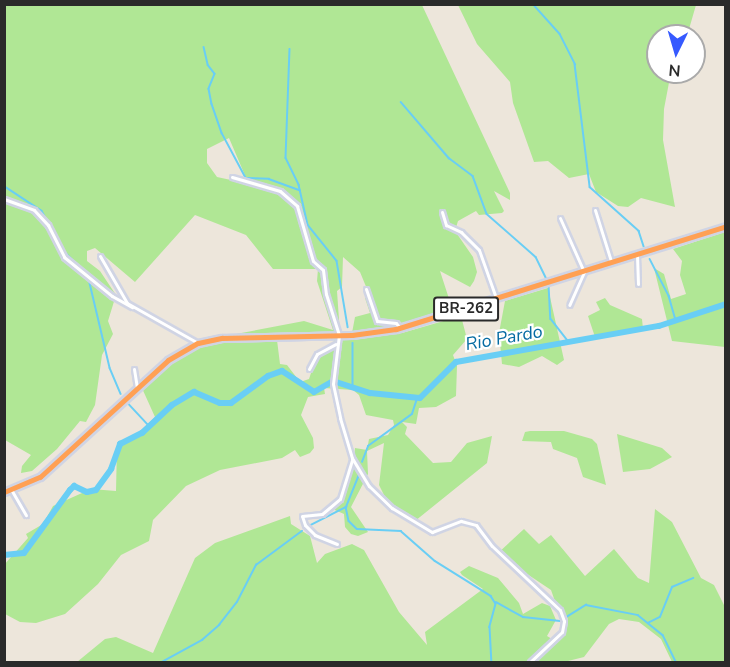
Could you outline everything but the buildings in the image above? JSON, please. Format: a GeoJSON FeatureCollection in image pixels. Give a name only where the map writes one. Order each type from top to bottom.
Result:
{"type":"FeatureCollection","features":[{"type":"Feature","properties":{"kind":"highway","name":"BR-262"},"geometry":{"type":"LineString","coordinates":[[4,492],[12,491],[48,471],[173,356],[198,343],[238,337],[339,335],[400,328],[497,300],[726,226]]}},
{"type":"Feature","properties":{"kind":"street"},"geometry":{"type":"LineString","coordinates":[[232,177],[280,191],[294,200],[311,243],[313,261],[323,270],[326,294],[339,335],[333,359],[336,379],[333,384],[352,458],[382,500],[428,530],[437,531],[461,521],[476,525],[492,546],[557,605],[563,616],[563,629],[531,663]]}},
{"type":"Feature","properties":{"kind":"street"},"geometry":{"type":"LineString","coordinates":[[4,199],[34,210],[48,225],[63,256],[112,296],[198,343]]}},
{"type":"Feature","properties":{"kind":"street"},"geometry":{"type":"LineString","coordinates":[[595,210],[611,263]]}},
{"type":"Feature","properties":{"kind":"street"},"geometry":{"type":"LineString","coordinates":[[442,212],[446,225],[461,232],[483,256],[497,300]]}},
{"type":"Feature","properties":{"kind":"street"},"geometry":{"type":"LineString","coordinates":[[560,218],[584,272],[569,305]]}},
{"type":"Feature","properties":{"kind":"street"},"geometry":{"type":"LineString","coordinates":[[638,255],[638,284]]}},
{"type":"Feature","properties":{"kind":"street"},"geometry":{"type":"LineString","coordinates":[[100,256],[132,307]]}},
{"type":"Feature","properties":{"kind":"street"},"geometry":{"type":"LineString","coordinates":[[366,290],[377,321],[396,323],[400,328]]}},
{"type":"Feature","properties":{"kind":"street"},"geometry":{"type":"LineString","coordinates":[[309,369],[317,354],[337,344]]}},
{"type":"Feature","properties":{"kind":"street"},"geometry":{"type":"LineString","coordinates":[[134,369],[137,388]]}},
{"type":"Feature","properties":{"kind":"street"},"geometry":{"type":"LineString","coordinates":[[338,544],[313,533],[302,516],[322,514],[340,499],[352,458]]}},
{"type":"Feature","properties":{"kind":"street"},"geometry":{"type":"LineString","coordinates":[[12,491],[26,515]]}},
{"type":"Feature","properties":{"kind":"green space"},"geometry":{"type":"Polygon","coordinates":[[[5,5],[422,5],[510,193],[510,200],[494,191],[504,211],[502,213],[479,215],[476,211],[458,221],[455,231],[473,257],[477,272],[470,287],[440,271],[453,311],[399,327],[352,333],[355,317],[370,313],[365,298],[367,289],[360,272],[343,257],[342,287],[337,291],[340,334],[236,334],[304,321],[333,330],[317,281],[318,269],[273,269],[246,235],[195,215],[135,282],[95,248],[87,251],[87,261],[100,271],[116,295],[108,321],[113,334],[102,355],[95,405],[86,422],[80,421],[57,449],[32,471],[21,473],[22,466],[31,455],[5,440],[5,5]],[[229,138],[207,149],[207,163],[217,177],[245,183],[247,180],[229,138]]]}},
{"type":"Feature","properties":{"kind":"green space"},"geometry":{"type":"Polygon","coordinates":[[[458,5],[696,5],[690,24],[646,24],[646,84],[669,84],[664,109],[663,140],[675,207],[641,198],[628,207],[618,206],[596,192],[589,174],[569,178],[548,161],[534,162],[513,103],[510,82],[477,44],[458,5]]]}},
{"type":"Feature","properties":{"kind":"green space"},"geometry":{"type":"Polygon","coordinates":[[[725,232],[725,347],[672,341],[654,268],[664,274],[671,299],[686,294],[680,275],[682,261],[673,249],[725,232]]]}},
{"type":"Feature","properties":{"kind":"green space"},"geometry":{"type":"Polygon","coordinates":[[[548,288],[564,360],[557,365],[542,356],[519,367],[502,364],[499,333],[505,301],[548,288]]]}},
{"type":"Feature","properties":{"kind":"green space"},"geometry":{"type":"Polygon","coordinates":[[[605,298],[610,305],[642,319],[643,329],[595,337],[588,316],[600,310],[596,302],[605,298]]]}},
{"type":"Feature","properties":{"kind":"green space"},"geometry":{"type":"Polygon","coordinates":[[[461,316],[467,339],[453,355],[457,366],[456,396],[436,407],[419,408],[416,424],[402,422],[407,427],[405,434],[433,463],[451,462],[467,443],[492,436],[487,463],[415,521],[387,501],[379,485],[384,443],[367,451],[368,474],[351,507],[368,532],[358,536],[351,534],[345,527],[344,514],[330,508],[343,498],[353,468],[355,448],[367,450],[369,439],[388,435],[394,425],[393,420],[366,415],[359,395],[353,390],[324,388],[325,394],[308,397],[301,415],[313,438],[314,448],[310,453],[300,457],[295,450],[282,458],[220,470],[186,486],[153,520],[149,541],[121,555],[98,584],[65,614],[36,623],[20,622],[5,614],[4,565],[28,538],[26,534],[43,524],[53,506],[91,489],[116,491],[117,446],[138,436],[155,417],[141,386],[169,362],[188,350],[218,341],[277,340],[280,364],[287,365],[300,382],[309,379],[317,355],[333,346],[334,340],[402,333],[461,316]]]}},
{"type":"Feature","properties":{"kind":"green space"},"geometry":{"type":"Polygon","coordinates":[[[564,431],[592,439],[597,444],[606,485],[583,477],[577,458],[553,449],[551,442],[522,441],[525,432],[564,431]]]}},
{"type":"Feature","properties":{"kind":"green space"},"geometry":{"type":"Polygon","coordinates":[[[617,434],[662,448],[672,457],[650,469],[623,472],[617,434]]]}},
{"type":"Feature","properties":{"kind":"green space"},"geometry":{"type":"Polygon","coordinates":[[[655,509],[672,522],[701,578],[714,585],[725,607],[725,662],[672,662],[661,639],[639,622],[619,619],[609,624],[584,657],[564,662],[77,662],[105,639],[116,637],[153,653],[195,558],[215,543],[290,516],[291,524],[310,536],[317,563],[325,554],[352,544],[364,550],[399,612],[427,645],[425,632],[483,589],[460,572],[469,566],[498,578],[519,603],[523,614],[542,603],[550,606],[556,620],[547,636],[557,642],[563,624],[551,590],[497,554],[524,529],[539,544],[551,535],[585,576],[614,549],[638,578],[649,583],[655,509]]]}},
{"type":"Feature","properties":{"kind":"waterway"},"geometry":{"type":"LineString","coordinates":[[533,4],[560,34],[575,64],[590,187],[639,231],[644,246]]}},
{"type":"Feature","properties":{"kind":"waterway"},"geometry":{"type":"LineString","coordinates":[[204,47],[208,65],[215,74],[209,89],[212,104],[222,133],[246,178],[269,179],[300,190]]}},
{"type":"Feature","properties":{"kind":"waterway"},"geometry":{"type":"LineString","coordinates":[[290,49],[286,158],[299,185],[308,225],[337,261],[348,327]]}},
{"type":"Feature","properties":{"kind":"waterway"},"geometry":{"type":"LineString","coordinates":[[401,102],[449,158],[473,176],[487,214],[536,257],[547,280]]}},
{"type":"Feature","properties":{"kind":"waterway"},"geometry":{"type":"LineString","coordinates":[[4,186],[42,211],[64,251],[83,271]]}},
{"type":"Feature","properties":{"kind":"waterway"},"geometry":{"type":"LineString","coordinates":[[650,259],[669,296],[676,321]]}},
{"type":"Feature","properties":{"kind":"waterway"},"geometry":{"type":"LineString","coordinates":[[89,279],[110,368],[121,394]]}},
{"type":"Feature","properties":{"kind":"waterway"},"geometry":{"type":"LineString","coordinates":[[549,285],[551,319],[568,341]]}},
{"type":"Feature","properties":{"kind":"waterway","name":"Rio Pardo"},"geometry":{"type":"LineString","coordinates":[[4,555],[24,553],[74,486],[87,492],[96,490],[111,469],[120,444],[142,433],[172,405],[194,392],[220,403],[231,403],[268,376],[282,371],[314,392],[333,381],[370,393],[420,398],[456,362],[659,326],[726,304]]}},
{"type":"Feature","properties":{"kind":"waterway"},"geometry":{"type":"LineString","coordinates":[[353,343],[353,387]]}},
{"type":"Feature","properties":{"kind":"waterway"},"geometry":{"type":"LineString","coordinates":[[362,462],[368,446],[412,414],[417,399]]}},
{"type":"Feature","properties":{"kind":"waterway"},"geometry":{"type":"LineString","coordinates":[[126,401],[149,426]]}},
{"type":"Feature","properties":{"kind":"waterway"},"geometry":{"type":"LineString","coordinates":[[309,526],[346,507],[359,474]]}},
{"type":"Feature","properties":{"kind":"waterway"},"geometry":{"type":"LineString","coordinates":[[346,507],[349,521],[357,529],[401,531],[435,561],[491,596],[496,604],[490,627],[492,662]]}},
{"type":"Feature","properties":{"kind":"waterway"},"geometry":{"type":"LineString","coordinates":[[162,662],[202,640],[219,625],[237,602],[256,565],[302,531]]}},
{"type":"Feature","properties":{"kind":"waterway"},"geometry":{"type":"LineString","coordinates":[[648,623],[660,617],[672,587],[693,578]]}},
{"type":"Feature","properties":{"kind":"waterway"},"geometry":{"type":"LineString","coordinates":[[496,602],[523,617],[560,621]]}},
{"type":"Feature","properties":{"kind":"waterway"},"geometry":{"type":"LineString","coordinates":[[565,618],[586,605],[638,615],[663,635],[676,662]]}}]}
